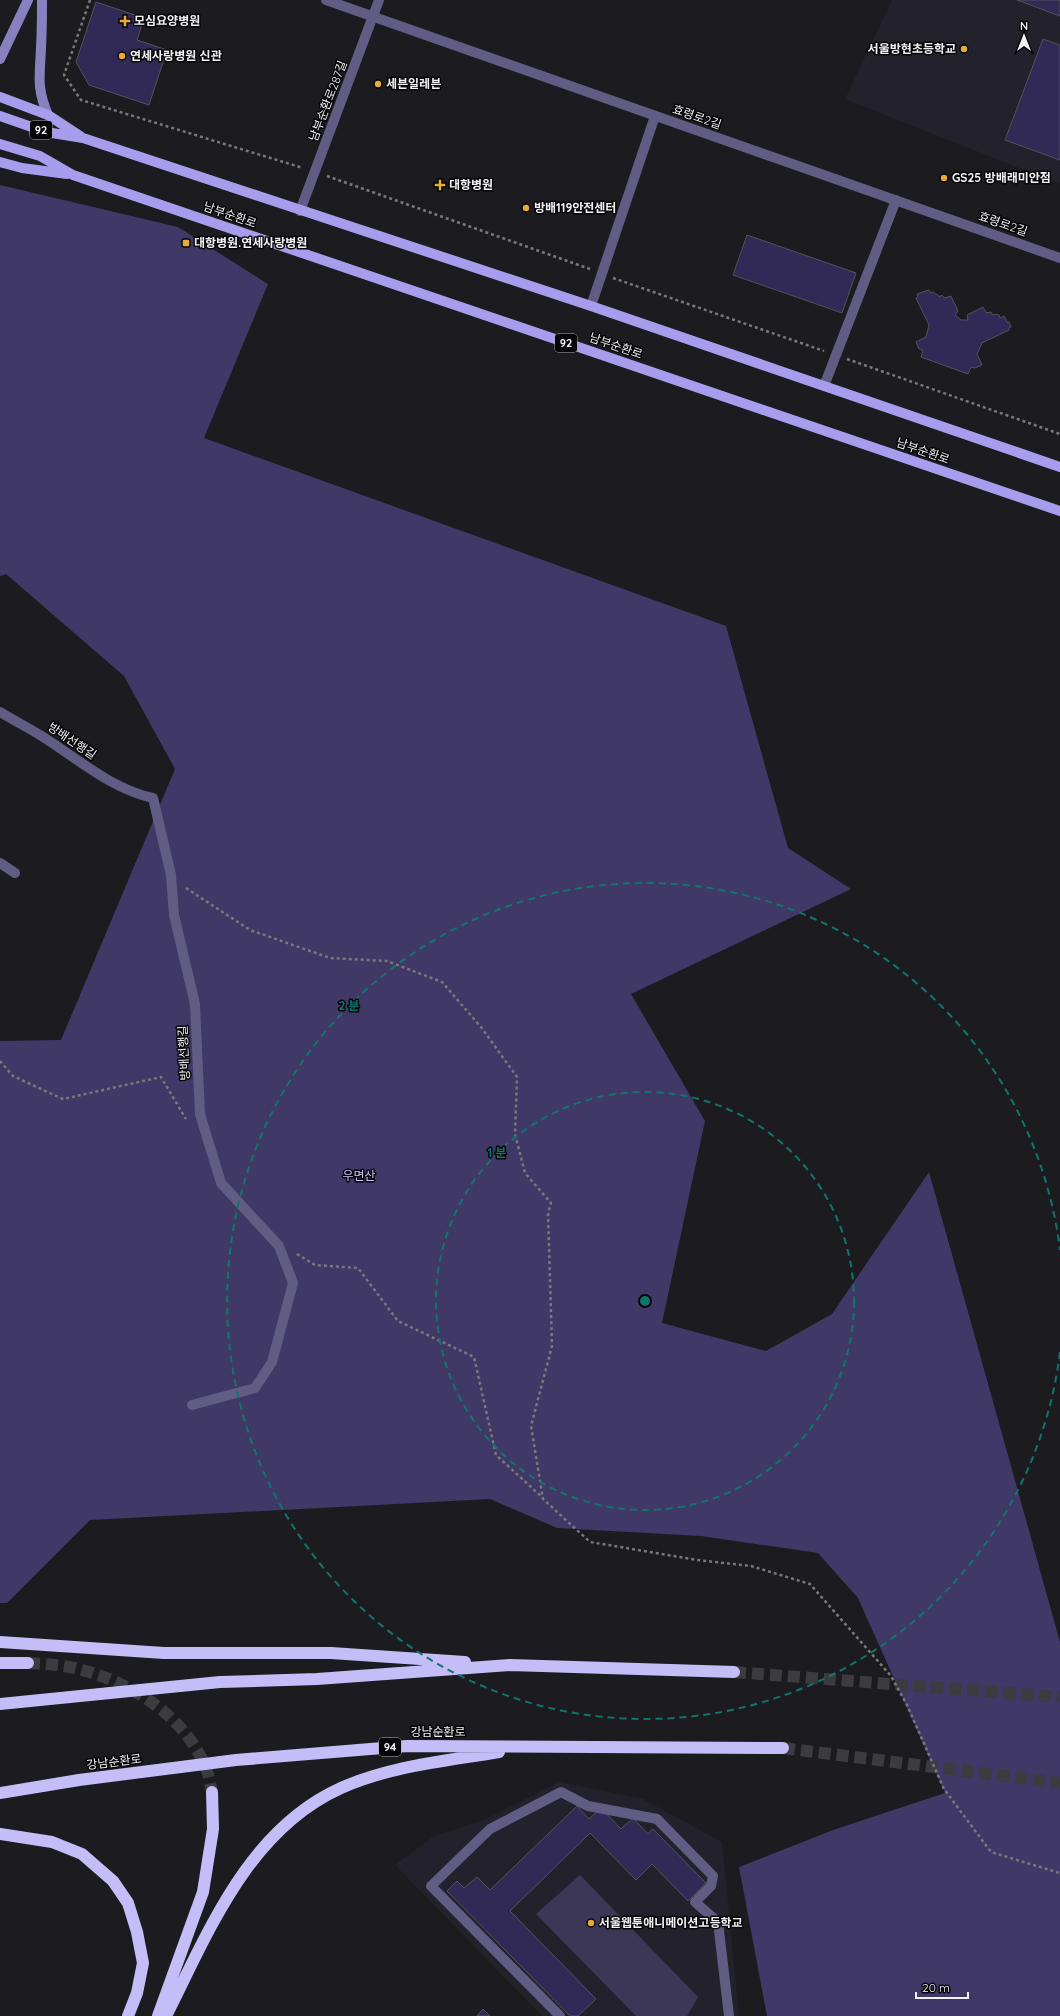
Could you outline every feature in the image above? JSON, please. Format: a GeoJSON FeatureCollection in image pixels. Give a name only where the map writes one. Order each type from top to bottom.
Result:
{"type":"FeatureCollection","features":[{"type":"Feature","properties":{"kind":"highway"},"geometry":{"type":"LineString","coordinates":[[0,1642],[164,1653],[332,1653],[510,1665],[734,1672]]}},
{"type":"Feature","properties":{"kind":"highway"},"geometry":{"type":"LineString","coordinates":[[0,1663],[28,1662]]}},
{"type":"Feature","properties":{"kind":"highway"},"geometry":{"type":"LineString","coordinates":[[0,1704],[220,1682],[317,1679],[510,1665]]}},
{"type":"Feature","properties":{"kind":"highway","name":"강남순환로"},"geometry":{"type":"LineString","coordinates":[[0,1793],[79,1780],[236,1760],[407,1746],[783,1748]]}},
{"type":"Feature","properties":{"kind":"highway"},"geometry":{"type":"LineString","coordinates":[[166,2016],[234,1885],[253,1859],[278,1831],[307,1808],[340,1789],[378,1775],[406,1768],[530,1746]]}},
{"type":"Feature","properties":{"kind":"highway"},"geometry":{"type":"LineString","coordinates":[[158,2016],[203,1892],[213,1829],[212,1792]]}},
{"type":"Feature","properties":{"kind":"highway"},"geometry":{"type":"LineString","coordinates":[[0,1834],[52,1842],[82,1854],[113,1881],[128,1903],[137,1932],[143,1963],[137,1993],[128,2016]]}},
{"type":"Feature","properties":{"kind":"main road"},"geometry":{"type":"LineString","coordinates":[[0,59],[28,0]]}},
{"type":"Feature","properties":{"kind":"main road"},"geometry":{"type":"LineString","coordinates":[[42,0],[38,74],[42,100],[48,115]]}},
{"type":"Feature","properties":{"kind":"main road","name":"92"},"geometry":{"type":"LineString","coordinates":[[0,97],[48,115],[83,138]]}},
{"type":"Feature","properties":{"kind":"main road","name":"92"},"geometry":{"type":"LineString","coordinates":[[0,116],[46,132],[83,138],[591,306],[1060,467]]}},
{"type":"Feature","properties":{"kind":"main road","name":"남부순환로"},"geometry":{"type":"LineString","coordinates":[[0,144],[40,156],[73,175]]}},
{"type":"Feature","properties":{"kind":"main road","name":"남부순환로"},"geometry":{"type":"LineString","coordinates":[[0,162],[22,168],[73,175],[1060,511]]}},
{"type":"Feature","properties":{"kind":"street","name":"효령로2길"},"geometry":{"type":"LineString","coordinates":[[326,0],[1060,258]]}},
{"type":"Feature","properties":{"kind":"street","name":"남부순환로287길"},"geometry":{"type":"LineString","coordinates":[[300,211],[374,17],[379,0]]}},
{"type":"Feature","properties":{"kind":"street"},"geometry":{"type":"LineString","coordinates":[[591,306],[655,116]]}},
{"type":"Feature","properties":{"kind":"street"},"geometry":{"type":"LineString","coordinates":[[824,386],[896,200]]}},
{"type":"Feature","properties":{"kind":"street","name":"방배선행길"},"geometry":{"type":"LineString","coordinates":[[0,712],[41,736],[86,767],[138,795],[153,798],[171,875],[174,915],[194,1004],[200,1114],[221,1183],[279,1246],[293,1283],[272,1362],[255,1388],[192,1405]]}},
{"type":"Feature","properties":{"kind":"street"},"geometry":{"type":"LineString","coordinates":[[0,863],[15,873]]}},
{"type":"Feature","properties":{"kind":"street"},"geometry":{"type":"LineString","coordinates":[[560,2016],[431,1886],[490,1829],[561,1792],[588,1806],[657,1819],[713,1876],[711,1886],[695,1902],[718,1922],[729,2016]]}},
{"type":"Feature","properties":{"kind":"path"},"geometry":{"type":"LineString","coordinates":[[90,0],[64,75],[80,100],[315,172],[1060,434]]}},
{"type":"Feature","properties":{"kind":"path"},"geometry":{"type":"LineString","coordinates":[[171,875],[194,894],[250,930],[330,958],[387,961],[442,982],[481,1027],[517,1077],[515,1134],[525,1173],[552,1203],[548,1213],[552,1346],[531,1426],[543,1498],[590,1542],[697,1560],[751,1566],[810,1584],[891,1676],[907,1705],[944,1789],[992,1852],[1060,1873]]}},
{"type":"Feature","properties":{"kind":"shaded area","name":"서울방현초등학교"},"geometry":{"type":"Polygon","coordinates":[[[892,0],[1060,0],[1060,184],[845,99],[892,0]]]}},
{"type":"Feature","properties":{"kind":"shaded area","name":"서울웹툰애니메이션고등학교"},"geometry":{"type":"Polygon","coordinates":[[[560,1782],[643,1799],[722,1842],[739,2016],[542,2016],[395,1865],[434,1836],[484,1820],[560,1782]]]}},
{"type":"Feature","properties":{"kind":"shaded area"},"geometry":{"type":"Polygon","coordinates":[[[580,1875],[698,1997],[687,2016],[636,2016],[536,1914],[580,1875]]]}},
{"type":"Feature","properties":{"kind":"green space","name":"우면산"},"geometry":{"type":"Polygon","coordinates":[[[0,185],[178,227],[268,284],[204,438],[726,626],[788,848],[851,889],[631,994],[705,1121],[662,1323],[766,1351],[832,1314],[929,1172],[1060,1642],[1060,2016],[767,2016],[739,1867],[833,1830],[945,1793],[858,1598],[818,1553],[701,1536],[557,1528],[490,1499],[90,1520],[7,1603],[0,1603],[0,1041],[61,1040],[175,769],[124,676],[6,574],[0,576],[0,185]]]}},
{"type":"Feature","properties":{"kind":"building"},"geometry":{"type":"Polygon","coordinates":[[[1017,0],[1060,0],[1060,16],[1017,0]]]}},
{"type":"Feature","properties":{"kind":"building","name":"연세사랑병원 신관"},"geometry":{"type":"Polygon","coordinates":[[[96,2],[144,18],[137,40],[167,50],[149,105],[89,85],[76,62],[96,2]]]}},
{"type":"Feature","properties":{"kind":"building"},"geometry":{"type":"Polygon","coordinates":[[[1043,39],[1060,45],[1060,160],[1005,140],[1043,39]]]}},
{"type":"Feature","properties":{"kind":"building"},"geometry":{"type":"Polygon","coordinates":[[[747,235],[856,273],[842,313],[733,275],[747,235]]]}},
{"type":"Feature","properties":{"kind":"building"},"geometry":{"type":"Polygon","coordinates":[[[929,290],[931,293],[933,292],[940,297],[941,295],[945,298],[951,296],[958,311],[955,315],[961,320],[968,320],[967,315],[983,307],[986,313],[991,312],[991,314],[999,315],[1000,318],[1004,316],[1007,322],[1009,322],[1011,327],[1009,330],[982,343],[977,354],[982,365],[975,368],[971,367],[968,374],[921,357],[923,350],[919,349],[916,342],[926,337],[929,325],[916,298],[918,297],[917,294],[929,290]]]}},
{"type":"Feature","properties":{"kind":"building"},"geometry":{"type":"Polygon","coordinates":[[[577,1806],[589,1819],[601,1808],[621,1829],[633,1818],[648,1834],[653,1829],[706,1883],[688,1901],[652,1864],[636,1880],[590,1833],[510,1911],[596,1999],[578,2016],[570,2016],[447,1891],[457,1881],[464,1888],[477,1877],[490,1890],[577,1806]]]}},
{"type":"Feature","properties":{"kind":"building"},"geometry":{"type":"Polygon","coordinates":[[[483,2009],[490,2016],[477,2016],[483,2009]]]}},
{"type":"Feature","properties":{"kind":"tunnel"},"geometry":{"type":"LineString","coordinates":[[28,1663],[69,1667],[101,1676],[139,1694],[156,1705],[185,1733],[197,1750],[207,1771],[212,1792]]}},
{"type":"Feature","properties":{"kind":"tunnel"},"geometry":{"type":"LineString","coordinates":[[734,1672],[1060,1697]]}},
{"type":"Feature","properties":{"kind":"tunnel"},"geometry":{"type":"LineString","coordinates":[[783,1748],[1060,1783]]}},
{"type":"Feature","properties":{"kind":"place","name":"모심요양병원"},"geometry":{"type":"Point","coordinates":[125,21]}},
{"type":"Feature","properties":{"kind":"place","name":"서울방현초등학교"},"geometry":{"type":"Point","coordinates":[964,49]}},
{"type":"Feature","properties":{"kind":"place","name":"연세사랑병원 신관"},"geometry":{"type":"Point","coordinates":[122,56]}},
{"type":"Feature","properties":{"kind":"place","name":"세븐일레븐"},"geometry":{"type":"Point","coordinates":[378,84]}},
{"type":"Feature","properties":{"kind":"place","name":"GS25 방배래미안점"},"geometry":{"type":"Point","coordinates":[944,178]}},
{"type":"Feature","properties":{"kind":"place","name":"대항병원"},"geometry":{"type":"Point","coordinates":[440,185]}},
{"type":"Feature","properties":{"kind":"place","name":"방배119안전센터"},"geometry":{"type":"Point","coordinates":[526,208]}},
{"type":"Feature","properties":{"kind":"place","name":"대항병원.연세사랑병원"},"geometry":{"type":"Point","coordinates":[186,243]}},
{"type":"Feature","properties":{"kind":"place","name":"서울웹툰애니메이션고등학교"},"geometry":{"type":"Point","coordinates":[591,1923]}}]}
